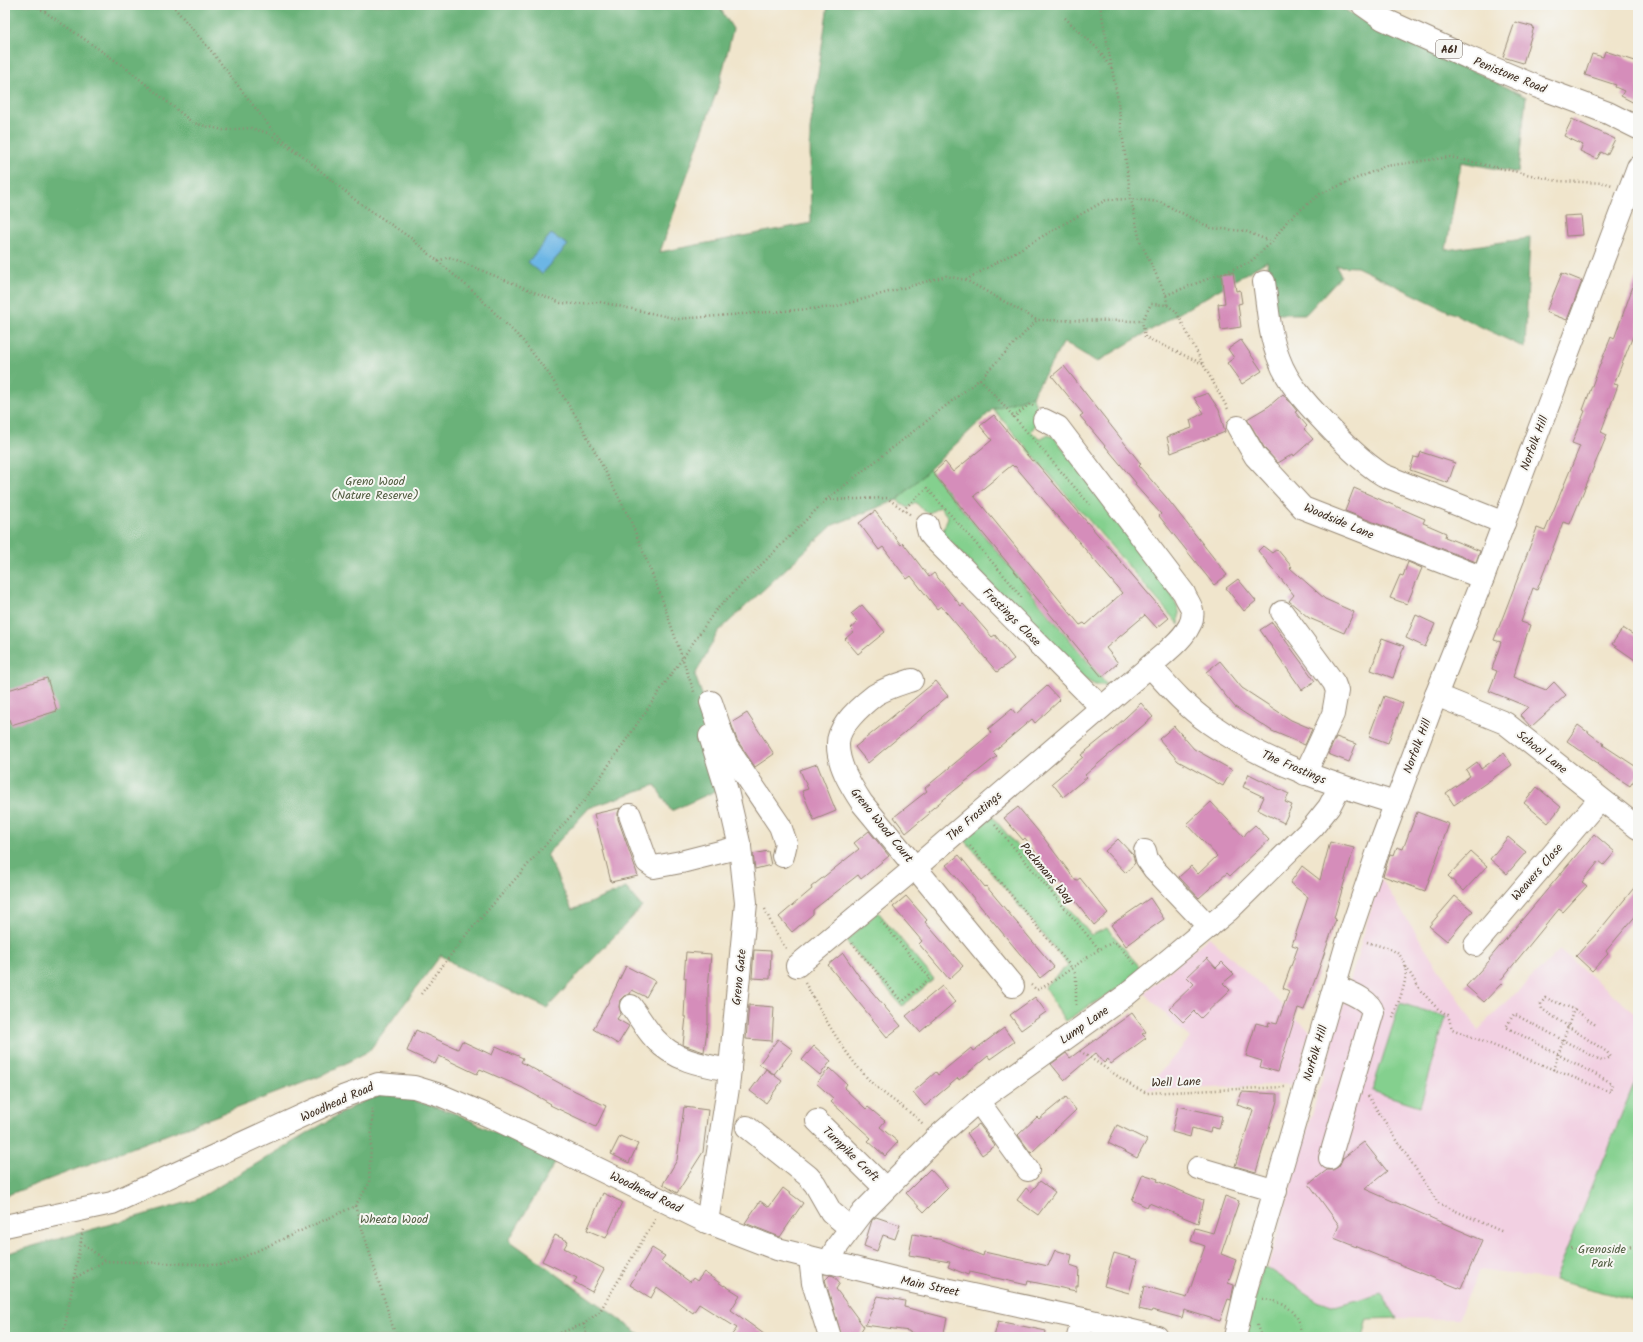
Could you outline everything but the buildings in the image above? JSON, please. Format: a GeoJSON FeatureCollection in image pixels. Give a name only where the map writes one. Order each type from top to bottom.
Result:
{"type":"FeatureCollection","features":[{"type":"Feature","properties":{"kind":"main road","name":"Penistone Road"},"geometry":{"type":"LineString","coordinates":[[1363,5],[1384,19],[1460,54],[1608,114],[1638,128]]}},
{"type":"Feature","properties":{"kind":"main road","name":"Norfolk Hill"},"geometry":{"type":"LineString","coordinates":[[1235,1337],[1245,1293],[1276,1191],[1349,936],[1395,803],[1483,578],[1638,167]]}},
{"type":"Feature","properties":{"kind":"main road"},"geometry":{"type":"LineString","coordinates":[[1264,282],[1272,339],[1279,360],[1301,397],[1354,453],[1383,476],[1504,523]]}},
{"type":"Feature","properties":{"kind":"main road","name":"The Frostings"},"geometry":{"type":"LineString","coordinates":[[796,966],[916,867],[1150,666],[1183,636],[1189,628],[1192,618],[1192,610],[1184,593],[1058,428],[1044,420]]}},
{"type":"Feature","properties":{"kind":"main road","name":"Woodside Lane"},"geometry":{"type":"LineString","coordinates":[[1238,427],[1255,456],[1303,508],[1483,578]]}},
{"type":"Feature","properties":{"kind":"main road","name":"Frostings Close"},"geometry":{"type":"LineString","coordinates":[[927,525],[929,533],[934,539],[1101,707]]}},
{"type":"Feature","properties":{"kind":"main road"},"geometry":{"type":"LineString","coordinates":[[1282,612],[1334,683],[1337,691],[1333,714],[1305,774]]}},
{"type":"Feature","properties":{"kind":"main road","name":"The Frostings"},"geometry":{"type":"LineString","coordinates":[[1150,666],[1180,699],[1208,722],[1235,740],[1267,757],[1305,774],[1395,803]]}},
{"type":"Feature","properties":{"kind":"main road","name":"Greno Wood Court"},"geometry":{"type":"LineString","coordinates":[[912,680],[892,686],[876,695],[856,712],[844,726],[839,735],[838,744],[843,766],[849,783],[862,803],[1013,986]]}},
{"type":"Feature","properties":{"kind":"main road","name":"School Lane"},"geometry":{"type":"LineString","coordinates":[[1436,695],[1505,723],[1638,828]]}},
{"type":"Feature","properties":{"kind":"main road"},"geometry":{"type":"LineString","coordinates":[[703,698],[726,746],[780,826],[786,843],[783,856]]}},
{"type":"Feature","properties":{"kind":"main road","name":"Greno Gate"},"geometry":{"type":"LineString","coordinates":[[707,1222],[730,1070],[746,903],[740,847],[727,791],[710,736]]}},
{"type":"Feature","properties":{"kind":"main road","name":"Lump Lane"},"geometry":{"type":"LineString","coordinates":[[819,1261],[838,1245],[850,1228],[885,1188],[937,1137],[978,1101],[1148,979],[1235,904],[1313,827],[1329,807],[1340,786]]}},
{"type":"Feature","properties":{"kind":"main road"},"geometry":{"type":"LineString","coordinates":[[731,809],[756,790]]}},
{"type":"Feature","properties":{"kind":"main road","name":"Weavers Close"},"geometry":{"type":"LineString","coordinates":[[1475,944],[1600,799]]}},
{"type":"Feature","properties":{"kind":"main road"},"geometry":{"type":"LineString","coordinates":[[630,815],[647,862],[654,867],[681,862],[740,847]]}},
{"type":"Feature","properties":{"kind":"main road"},"geometry":{"type":"LineString","coordinates":[[1145,851],[1154,870],[1209,927]]}},
{"type":"Feature","properties":{"kind":"main road"},"geometry":{"type":"LineString","coordinates":[[1330,1158],[1373,1012],[1371,1005],[1366,1001],[1335,986]]}},
{"type":"Feature","properties":{"kind":"main road"},"geometry":{"type":"LineString","coordinates":[[631,1006],[654,1039],[678,1056],[694,1064],[730,1070]]}},
{"type":"Feature","properties":{"kind":"main road","name":"Woodhead Road"},"geometry":{"type":"LineString","coordinates":[[5,1226],[112,1203],[345,1096],[378,1084],[414,1086],[440,1096],[538,1139],[707,1222]]}},
{"type":"Feature","properties":{"kind":"main road"},"geometry":{"type":"LineString","coordinates":[[978,1101],[1028,1170]]}},
{"type":"Feature","properties":{"kind":"main road","name":"Turnpike Croft"},"geometry":{"type":"LineString","coordinates":[[817,1120],[885,1188]]}},
{"type":"Feature","properties":{"kind":"main road"},"geometry":{"type":"LineString","coordinates":[[747,1127],[808,1176],[815,1184],[831,1212],[850,1228]]}},
{"type":"Feature","properties":{"kind":"main road"},"geometry":{"type":"LineString","coordinates":[[1198,1168],[1276,1191]]}},
{"type":"Feature","properties":{"kind":"main road","name":"Main Street"},"geometry":{"type":"LineString","coordinates":[[707,1222],[777,1249],[819,1261],[1080,1328],[1157,1337]]}},
{"type":"Feature","properties":{"kind":"main road"},"geometry":{"type":"LineString","coordinates":[[819,1261],[812,1283],[830,1337]]}},
{"type":"Feature","properties":{"kind":"path"},"geometry":{"type":"LineString","coordinates":[[35,5],[126,68],[193,123],[223,130],[251,128],[268,133],[317,168]]}},
{"type":"Feature","properties":{"kind":"path"},"geometry":{"type":"LineString","coordinates":[[172,5],[212,52],[273,131],[354,199],[412,239],[475,293],[523,341],[549,374],[580,423],[630,519],[662,599],[683,659],[703,698]]}},
{"type":"Feature","properties":{"kind":"path"},"geometry":{"type":"LineString","coordinates":[[1100,5],[1117,95],[1131,199],[1140,242],[1166,295],[1167,306]]}},
{"type":"Feature","properties":{"kind":"path"},"geometry":{"type":"LineString","coordinates":[[1065,18],[1098,49],[1112,70]]}},
{"type":"Feature","properties":{"kind":"path"},"geometry":{"type":"LineString","coordinates":[[1166,295],[1249,263],[1272,242],[1288,220],[1320,194],[1386,166],[1450,157],[1558,181],[1606,183],[1629,193]]}},
{"type":"Feature","properties":{"kind":"path"},"geometry":{"type":"LineString","coordinates":[[966,280],[1106,200],[1131,199],[1160,202],[1211,228],[1245,231],[1272,242]]}},
{"type":"Feature","properties":{"kind":"path"},"geometry":{"type":"LineString","coordinates":[[438,261],[449,257],[561,303],[576,304],[600,302],[678,319],[835,307],[946,276],[966,280],[1037,320],[1142,321]]}},
{"type":"Feature","properties":{"kind":"path"},"geometry":{"type":"LineString","coordinates":[[1202,364],[1145,337],[1142,321],[1151,304],[1167,306],[1176,311],[1202,364],[1238,427]]}},
{"type":"Feature","properties":{"kind":"path"},"geometry":{"type":"LineString","coordinates":[[421,994],[466,935],[584,801],[715,611],[826,500],[980,379],[1037,320]]}},
{"type":"Feature","properties":{"kind":"path"},"geometry":{"type":"LineString","coordinates":[[980,379],[1014,417]]}},
{"type":"Feature","properties":{"kind":"path"},"geometry":{"type":"LineString","coordinates":[[826,500],[887,498],[927,525]]}},
{"type":"Feature","properties":{"kind":"path","name":"Packmans Way"},"geometry":{"type":"LineString","coordinates":[[982,809],[1099,949]]}},
{"type":"Feature","properties":{"kind":"path"},"geometry":{"type":"LineString","coordinates":[[958,830],[1072,968],[1076,975],[1076,1018],[1072,1034]]}},
{"type":"Feature","properties":{"kind":"path"},"geometry":{"type":"LineString","coordinates":[[746,903],[766,909],[775,932],[796,966],[826,1021],[850,1058],[874,1084],[916,1117],[937,1137]]}},
{"type":"Feature","properties":{"kind":"path"},"geometry":{"type":"LineString","coordinates":[[841,929],[902,1002],[930,978],[868,906]]}},
{"type":"Feature","properties":{"kind":"path"},"geometry":{"type":"LineString","coordinates":[[1349,936],[1393,950],[1399,955],[1421,991],[1438,1009],[1448,1015],[1452,1029],[1610,1092],[1612,1083],[1506,1027],[1514,1014],[1602,1061],[1611,1057],[1607,1052],[1569,1026],[1542,1010],[1541,1004],[1545,998],[1574,1009],[1597,1026]]}},
{"type":"Feature","properties":{"kind":"path"},"geometry":{"type":"LineString","coordinates":[[1013,986],[1030,984],[1037,990],[1047,985],[1099,949],[1114,942],[1148,979]]}},
{"type":"Feature","properties":{"kind":"path"},"geometry":{"type":"LineString","coordinates":[[1392,1021],[1406,975],[1406,967]]}},
{"type":"Feature","properties":{"kind":"path"},"geometry":{"type":"LineString","coordinates":[[1553,1070],[1574,1009]]}},
{"type":"Feature","properties":{"kind":"path","name":"Well Lane"},"geometry":{"type":"LineString","coordinates":[[1072,1034],[1134,1087],[1148,1092],[1305,1086]]}},
{"type":"Feature","properties":{"kind":"path"},"geometry":{"type":"LineString","coordinates":[[73,1279],[105,1261],[226,1264],[355,1206],[369,1184],[374,1097],[378,1084]]}},
{"type":"Feature","properties":{"kind":"path"},"geometry":{"type":"LineString","coordinates":[[1370,1089],[1368,1097],[1438,1203],[1503,1232]]}},
{"type":"Feature","properties":{"kind":"path"},"geometry":{"type":"LineString","coordinates":[[548,1337],[584,1324],[600,1311],[666,1202]]}},
{"type":"Feature","properties":{"kind":"path"},"geometry":{"type":"LineString","coordinates":[[355,1206],[396,1337]]}},
{"type":"Feature","properties":{"kind":"path"},"geometry":{"type":"LineString","coordinates":[[63,1337],[87,1208]]}},
{"type":"Feature","properties":{"kind":"path"},"geometry":{"type":"LineString","coordinates":[[80,1242],[105,1261]]}},
{"type":"Feature","properties":{"kind":"path"},"geometry":{"type":"LineString","coordinates":[[1571,1248],[1588,1252],[1604,1252],[1622,1250],[1638,1244]]}},
{"type":"Feature","properties":{"kind":"path"},"geometry":{"type":"LineString","coordinates":[[1245,1293],[1261,1299],[1277,1301],[1288,1308],[1298,1318],[1300,1324],[1300,1334],[1302,1337]]}},
{"type":"Feature","properties":{"kind":"path"},"geometry":{"type":"LineString","coordinates":[[584,1324],[587,1337]]}},
{"type":"Feature","properties":{"kind":"shaded area"},"geometry":{"type":"Polygon","coordinates":[[[1380,877],[1478,1030],[1560,950],[1638,1016],[1638,1074],[1554,1280],[1479,1270],[1458,1319],[1397,1318],[1381,1294],[1335,1306],[1316,1300],[1268,1268],[1380,877]]]}},
{"type":"Feature","properties":{"kind":"shaded area"},"geometry":{"type":"Polygon","coordinates":[[[1209,937],[1310,1031],[1295,1084],[1146,1089],[1190,1038],[1144,993],[1209,937]]]}},
{"type":"Feature","properties":{"kind":"green space","name":"Greno Wood (Nature Reserve)"},"geometry":{"type":"Polygon","coordinates":[[[5,5],[718,5],[733,29],[720,82],[660,252],[811,223],[810,130],[828,5],[1337,5],[1372,26],[1480,74],[1526,97],[1518,173],[1461,162],[1446,250],[1530,238],[1525,348],[1357,267],[1336,266],[1341,276],[1306,314],[1275,314],[1267,261],[1097,362],[1064,342],[1032,396],[993,409],[897,500],[833,525],[718,632],[695,675],[733,783],[671,811],[655,785],[589,808],[547,854],[572,910],[626,888],[642,907],[547,1008],[457,966],[441,955],[369,1051],[321,1076],[5,1196],[5,5]]]}},
{"type":"Feature","properties":{"kind":"green space"},"geometry":{"type":"Polygon","coordinates":[[[1032,396],[1036,406],[1038,418],[1031,431],[1039,439],[1047,435],[1054,437],[1167,585],[1179,611],[1179,625],[993,409],[1032,396]]]}},
{"type":"Feature","properties":{"kind":"green space"},"geometry":{"type":"Polygon","coordinates":[[[929,469],[1107,685],[1095,685],[1079,676],[946,538],[943,530],[948,517],[940,507],[929,513],[924,511],[915,502],[908,508],[897,500],[929,469]]]}},
{"type":"Feature","properties":{"kind":"green space"},"geometry":{"type":"Polygon","coordinates":[[[992,816],[1091,935],[1107,928],[1144,972],[1065,1021],[1044,987],[1068,965],[964,839],[992,816]]]}},
{"type":"Feature","properties":{"kind":"green space"},"geometry":{"type":"Polygon","coordinates":[[[878,912],[934,979],[902,1006],[846,941],[878,912]]]}},
{"type":"Feature","properties":{"kind":"green space"},"geometry":{"type":"Polygon","coordinates":[[[1400,1003],[1446,1017],[1420,1106],[1372,1091],[1400,1003]]]}},
{"type":"Feature","properties":{"kind":"green space","name":"Grenoside Park"},"geometry":{"type":"Polygon","coordinates":[[[1638,1074],[1638,1301],[1554,1280],[1638,1074]]]}},
{"type":"Feature","properties":{"kind":"green space","name":"Wheata Wood"},"geometry":{"type":"Polygon","coordinates":[[[387,1092],[457,1114],[556,1161],[509,1240],[644,1337],[5,1337],[5,1254],[196,1200],[338,1115],[364,1101],[387,1092]]]}},
{"type":"Feature","properties":{"kind":"green space"},"geometry":{"type":"Polygon","coordinates":[[[1263,1267],[1268,1268],[1316,1300],[1335,1306],[1381,1293],[1397,1318],[1367,1319],[1362,1337],[1249,1337],[1247,1331],[1263,1267]]]}},
{"type":"Feature","properties":{"kind":"water"},"geometry":{"type":"Polygon","coordinates":[[[551,234],[568,245],[542,274],[528,262],[551,234]]]}}]}
